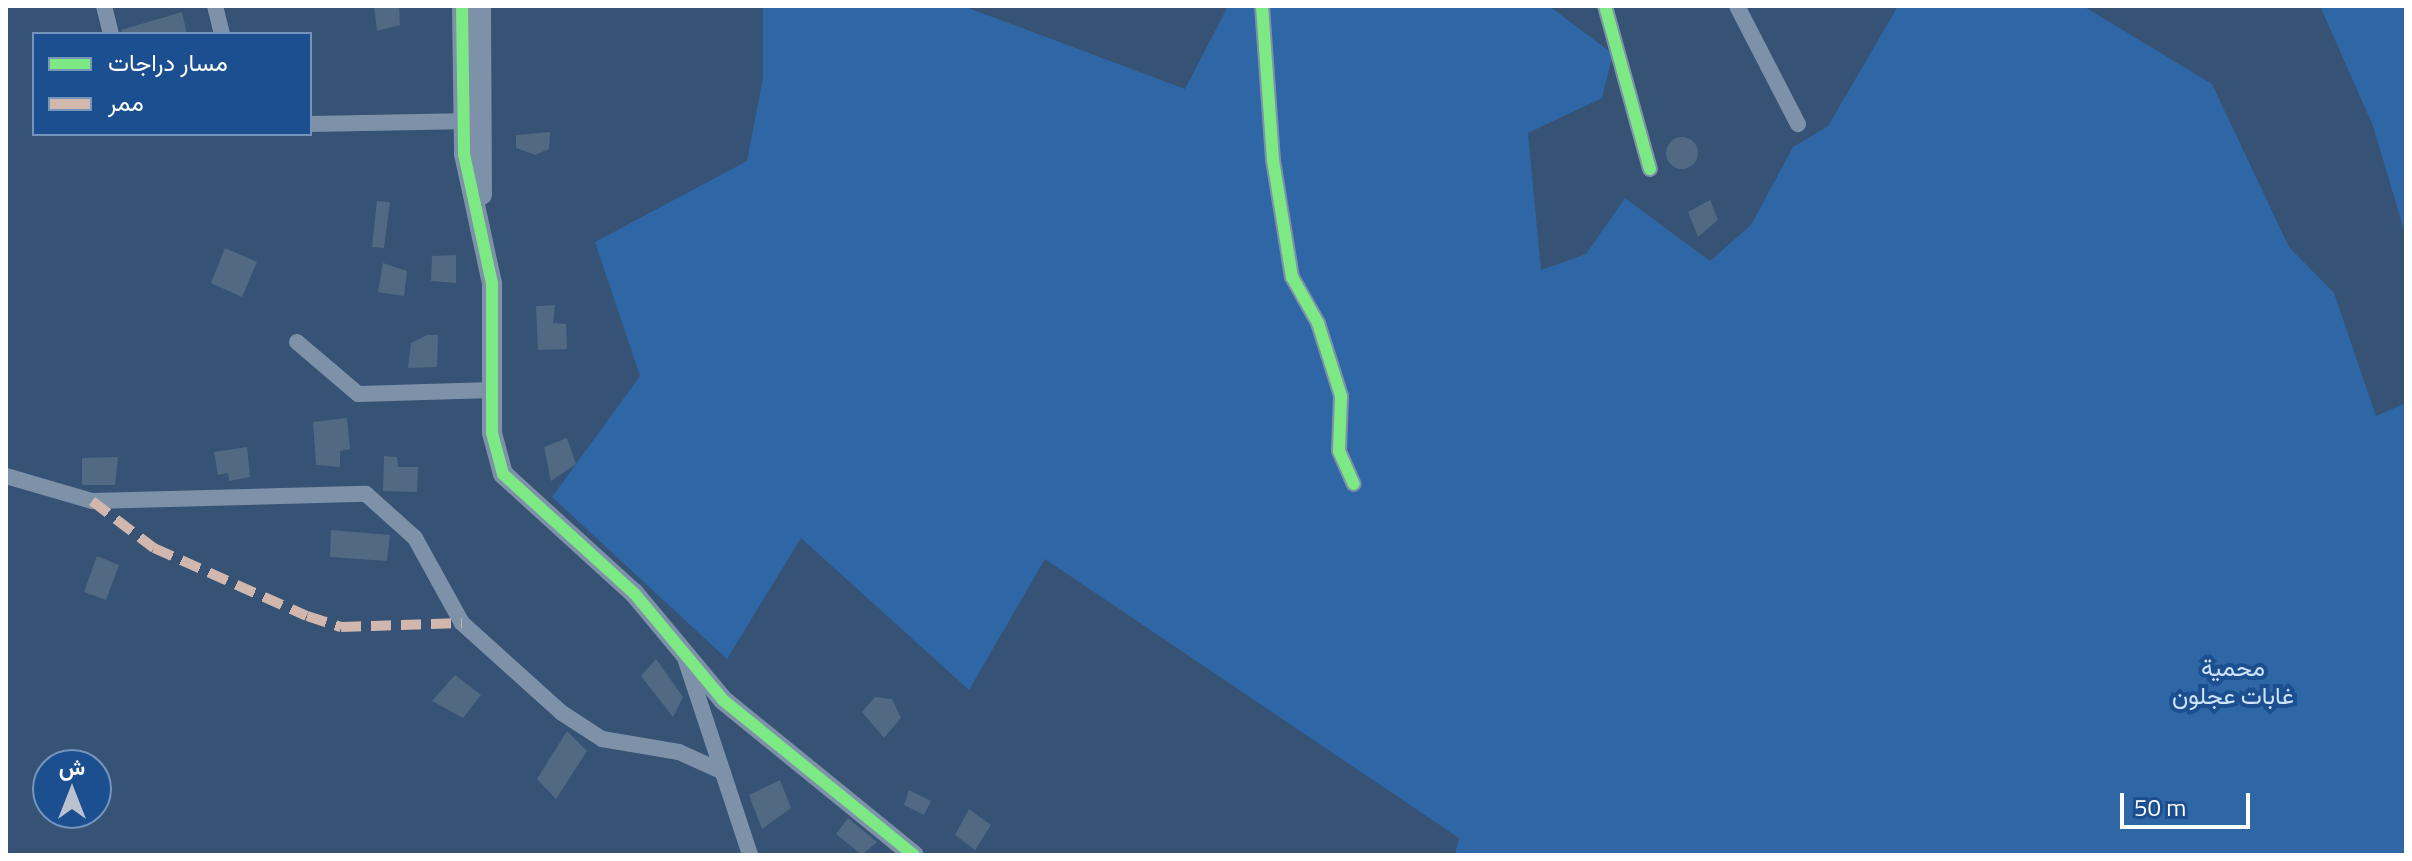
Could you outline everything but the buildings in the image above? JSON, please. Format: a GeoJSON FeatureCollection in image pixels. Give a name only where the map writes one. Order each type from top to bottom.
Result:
{"type":"FeatureCollection","features":[{"type":"Feature","properties":{"kind":"street"},"geometry":{"type":"LineString","coordinates":[[104,6],[110,32]]}},
{"type":"Feature","properties":{"kind":"street"},"geometry":{"type":"LineString","coordinates":[[215,6],[222,32]]}},
{"type":"Feature","properties":{"kind":"street"},"geometry":{"type":"LineString","coordinates":[[462,6],[480,223],[492,283],[492,433],[503,474],[634,593],[686,661],[914,855]]}},
{"type":"Feature","properties":{"kind":"street"},"geometry":{"type":"LineString","coordinates":[[471,121],[481,6]]}},
{"type":"Feature","properties":{"kind":"street"},"geometry":{"type":"LineString","coordinates":[[1262,6],[1273,160],[1292,277],[1318,323],[1341,396],[1339,451],[1354,484]]}},
{"type":"Feature","properties":{"kind":"street"},"geometry":{"type":"LineString","coordinates":[[1605,6],[1650,169]]}},
{"type":"Feature","properties":{"kind":"street"},"geometry":{"type":"LineString","coordinates":[[1737,6],[1798,124]]}},
{"type":"Feature","properties":{"kind":"street"},"geometry":{"type":"LineString","coordinates":[[312,124],[471,121]]}},
{"type":"Feature","properties":{"kind":"street"},"geometry":{"type":"LineString","coordinates":[[297,342],[358,394],[493,390]]}},
{"type":"Feature","properties":{"kind":"street"},"geometry":{"type":"LineString","coordinates":[[6,476],[92,501],[366,494],[415,538],[462,623],[562,713],[602,739],[679,752],[723,772]]}},
{"type":"Feature","properties":{"kind":"street"},"geometry":{"type":"LineString","coordinates":[[686,661],[750,855]]}},
{"type":"Feature","properties":{"kind":"green space","name":"محمية غابات عجلون"},"geometry":{"type":"Polygon","coordinates":[[[763,6],[963,6],[1185,89],[1228,6],[1549,6],[1613,54],[1602,98],[1528,133],[1541,270],[1586,254],[1625,198],[1710,261],[1751,225],[1793,147],[1828,126],[1898,6],[2083,6],[2212,84],[2289,247],[2334,293],[2376,416],[2406,403],[2406,855],[1455,855],[1459,838],[1045,559],[969,690],[801,538],[727,659],[552,497],[640,376],[595,242],[747,161],[763,77],[763,6]]]}},
{"type":"Feature","properties":{"kind":"green space"},"geometry":{"type":"Polygon","coordinates":[[[2320,6],[2406,6],[2406,237],[2373,126],[2320,6]]]}},
{"type":"Feature","properties":{"kind":"marked path"},"geometry":{"type":"LineString","coordinates":[[92,501],[154,548],[307,616],[341,627],[462,623]]}},
{"type":"Feature","properties":{"kind":"cycle path"},"geometry":{"type":"LineString","coordinates":[[462,6],[464,154],[492,283],[492,433],[503,474],[634,593],[723,700],[914,855]]}},
{"type":"Feature","properties":{"kind":"cycle path"},"geometry":{"type":"LineString","coordinates":[[1262,6],[1273,160],[1292,277],[1318,323],[1341,396],[1339,451],[1354,484]]}},
{"type":"Feature","properties":{"kind":"cycle path"},"geometry":{"type":"LineString","coordinates":[[1605,6],[1650,169]]}}]}
